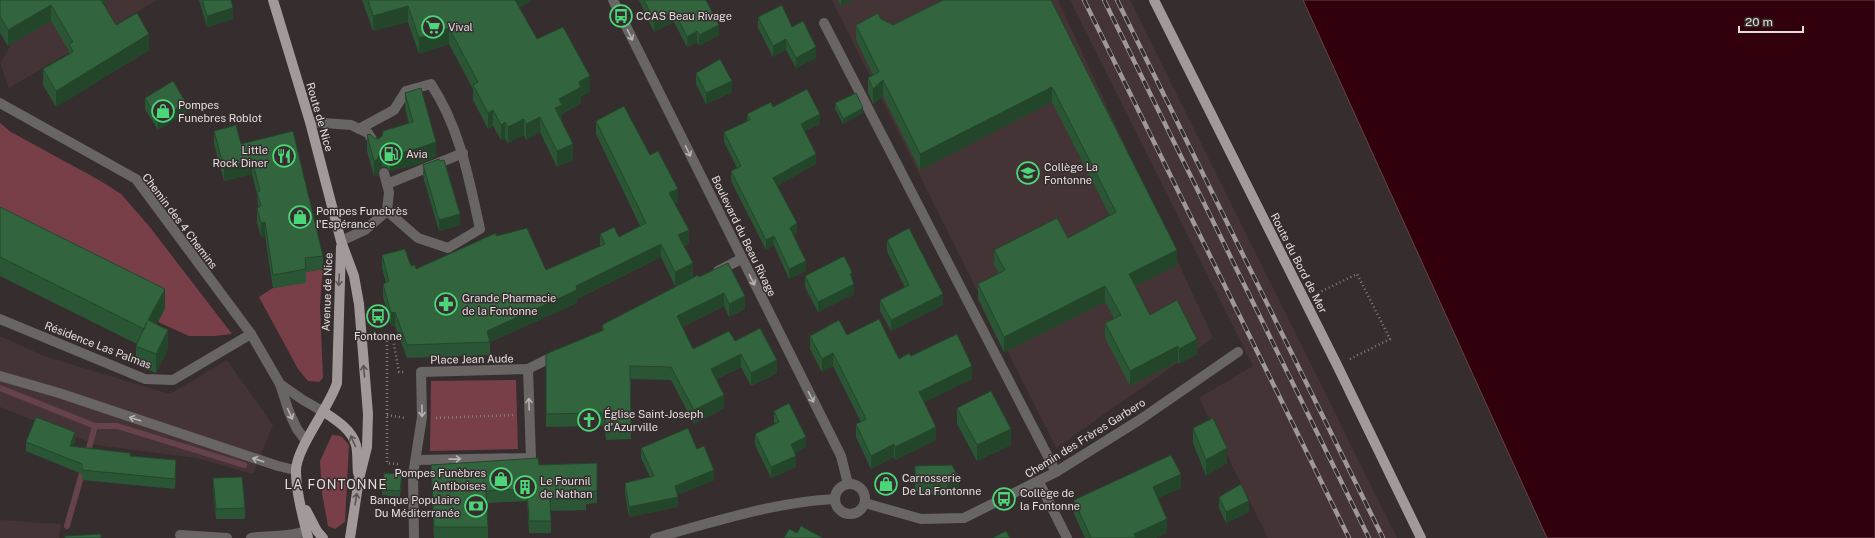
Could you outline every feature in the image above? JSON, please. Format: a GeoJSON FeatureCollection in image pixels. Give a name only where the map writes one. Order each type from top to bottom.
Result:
{"type":"FeatureCollection","features":[{"type":"Feature","properties":{"kind":"main road","name":"Route de Nice"},"geometry":{"type":"LineString","coordinates":[[273,0],[310,122],[341,241]]}},
{"type":"Feature","properties":{"kind":"main road","name":"Route du Bord de Mer"},"geometry":{"type":"LineString","coordinates":[[1154,0],[1337,365],[1421,538]]}},
{"type":"Feature","properties":{"kind":"main road","name":"Avenue de Nice"},"geometry":{"type":"LineString","coordinates":[[307,535],[296,470],[306,441],[324,412],[337,383],[341,241]]}},
{"type":"Feature","properties":{"kind":"main road","name":"Avenue de Nice"},"geometry":{"type":"LineString","coordinates":[[341,241],[354,276],[359,304],[368,414],[367,447],[359,479],[350,538]]}},
{"type":"Feature","properties":{"kind":"main road"},"geometry":{"type":"LineString","coordinates":[[324,412],[341,423],[356,444],[359,479]]}},
{"type":"Feature","properties":{"kind":"main road"},"geometry":{"type":"LineString","coordinates":[[300,497],[317,531],[323,538]]}},
{"type":"Feature","properties":{"kind":"street","name":"Boulevard du Beau Rivage"},"geometry":{"type":"LineString","coordinates":[[613,0],[841,456],[848,484]]}},
{"type":"Feature","properties":{"kind":"street"},"geometry":{"type":"LineString","coordinates":[[824,23],[1056,472]]}},
{"type":"Feature","properties":{"kind":"street"},"geometry":{"type":"LineString","coordinates":[[359,129],[394,110],[406,91],[431,84],[444,104],[463,153],[480,229],[448,248],[418,238],[387,211]]}},
{"type":"Feature","properties":{"kind":"street","name":"Chemin des 4 Chemins"},"geometry":{"type":"LineString","coordinates":[[0,104],[136,180],[251,334],[280,384]]}},
{"type":"Feature","properties":{"kind":"street"},"geometry":{"type":"LineString","coordinates":[[310,122],[351,125],[368,133],[377,148]]}},
{"type":"Feature","properties":{"kind":"street"},"geometry":{"type":"LineString","coordinates":[[387,184],[463,153]]}},
{"type":"Feature","properties":{"kind":"street"},"geometry":{"type":"LineString","coordinates":[[341,241],[365,230],[387,211],[389,192],[384,173]]}},
{"type":"Feature","properties":{"kind":"street"},"geometry":{"type":"LineString","coordinates":[[707,277],[742,259]]}},
{"type":"Feature","properties":{"kind":"street","name":"Résidence Las Palmas"},"geometry":{"type":"LineString","coordinates":[[0,319],[145,379],[173,380],[251,334]]}},
{"type":"Feature","properties":{"kind":"street"},"geometry":{"type":"LineString","coordinates":[[528,369],[569,348]]}},
{"type":"Feature","properties":{"kind":"street","name":"Chemin des Frères Garbero"},"geometry":{"type":"LineString","coordinates":[[865,503],[921,519],[964,518],[1039,482],[1056,472],[1141,419],[1238,352]]}},
{"type":"Feature","properties":{"kind":"street","name":"Place Jean Aude"},"geometry":{"type":"LineString","coordinates":[[414,538],[413,475],[422,417],[421,372],[528,369],[531,458],[416,460]]}},
{"type":"Feature","properties":{"kind":"street"},"geometry":{"type":"LineString","coordinates":[[0,376],[59,393],[278,466],[296,470]]}},
{"type":"Feature","properties":{"kind":"street"},"geometry":{"type":"LineString","coordinates":[[280,384],[324,412]]}},
{"type":"Feature","properties":{"kind":"street"},"geometry":{"type":"LineString","coordinates":[[280,384],[289,412],[297,429],[306,441]]}},
{"type":"Feature","properties":{"kind":"street"},"geometry":{"type":"LineString","coordinates":[[1039,482],[1067,538]]}},
{"type":"Feature","properties":{"kind":"street"},"geometry":{"type":"LineString","coordinates":[[848,484],[857,486],[864,493],[865,503],[856,513],[846,513],[838,508],[835,499],[837,491],[848,484]]}},
{"type":"Feature","properties":{"kind":"street"},"geometry":{"type":"LineString","coordinates":[[656,538],[756,510],[818,500],[835,499]]}},
{"type":"Feature","properties":{"kind":"street"},"geometry":{"type":"LineString","coordinates":[[251,538],[307,535]]}},
{"type":"Feature","properties":{"kind":"street"},"geometry":{"type":"LineString","coordinates":[[180,536],[227,538]]}},
{"type":"Feature","properties":{"kind":"path"},"geometry":{"type":"LineString","coordinates":[[1304,299],[1357,274],[1390,339],[1337,365]]}},
{"type":"Feature","properties":{"kind":"path"},"geometry":{"type":"LineString","coordinates":[[402,465],[387,462],[387,332],[393,339],[399,372],[421,372]]}},
{"type":"Feature","properties":{"kind":"path"},"geometry":{"type":"LineString","coordinates":[[388,415],[407,418],[530,415]]}},
{"type":"Feature","properties":{"kind":"shaded area"},"geometry":{"type":"Polygon","coordinates":[[[38,0],[157,0],[9,88],[0,63],[38,0]]]}},
{"type":"Feature","properties":{"kind":"shaded area","name":"Collège La Fontonne"},"geometry":{"type":"Polygon","coordinates":[[[832,0],[1058,0],[1213,338],[1056,448],[832,0]]]}},
{"type":"Feature","properties":{"kind":"shaded area"},"geometry":{"type":"Polygon","coordinates":[[[1070,0],[1130,0],[1397,538],[1268,538],[1199,398],[1253,366],[1070,0]]]}},
{"type":"Feature","properties":{"kind":"shaded area"},"geometry":{"type":"Polygon","coordinates":[[[1303,0],[1875,0],[1875,538],[1547,538],[1303,0]]]}},
{"type":"Feature","properties":{"kind":"shaded area"},"geometry":{"type":"Polygon","coordinates":[[[0,123],[11,132],[99,180],[121,194],[149,226],[232,334],[215,336],[189,336],[158,322],[165,308],[0,226],[0,123]]]}},
{"type":"Feature","properties":{"kind":"shaded area"},"geometry":{"type":"Polygon","coordinates":[[[323,269],[320,305],[323,378],[319,382],[308,381],[298,369],[259,297],[273,288],[306,282],[305,272],[323,269]]]}},
{"type":"Feature","properties":{"kind":"shaded area"},"geometry":{"type":"Polygon","coordinates":[[[0,336],[44,356],[170,394],[227,360],[273,425],[253,474],[197,458],[96,445],[0,407],[0,336]]]}},
{"type":"Feature","properties":{"kind":"shaded area"},"geometry":{"type":"Polygon","coordinates":[[[516,380],[518,449],[430,451],[431,381],[516,380]]]}},
{"type":"Feature","properties":{"kind":"shaded area"},"geometry":{"type":"Polygon","coordinates":[[[332,435],[341,436],[349,445],[345,522],[335,529],[328,526],[322,493],[320,461],[332,435]]]}},
{"type":"Feature","properties":{"kind":"shaded area"},"geometry":{"type":"Polygon","coordinates":[[[0,520],[61,524],[59,538],[0,538],[0,520]]]}},
{"type":"Feature","properties":{"kind":"building"},"geometry":{"type":"Polygon","coordinates":[[[0,0],[101,0],[116,25],[137,13],[149,34],[56,91],[43,69],[73,52],[69,44],[73,42],[51,5],[8,30],[0,16],[0,0]]]}},
{"type":"Feature","properties":{"kind":"building"},"geometry":{"type":"Polygon","coordinates":[[[202,0],[231,0],[233,8],[207,16],[202,0]]]}},
{"type":"Feature","properties":{"kind":"building"},"geometry":{"type":"Polygon","coordinates":[[[368,0],[515,0],[537,39],[563,27],[590,76],[579,82],[581,87],[559,99],[562,105],[555,108],[573,144],[557,151],[540,117],[526,124],[524,119],[508,127],[505,122],[501,125],[493,110],[488,113],[473,85],[478,82],[449,28],[419,38],[408,6],[373,16],[368,0]]]}},
{"type":"Feature","properties":{"kind":"building"},"geometry":{"type":"Polygon","coordinates":[[[644,0],[706,0],[719,25],[699,35],[697,31],[687,37],[674,11],[654,21],[644,0]]]}},
{"type":"Feature","properties":{"kind":"building"},"geometry":{"type":"Polygon","coordinates":[[[943,0],[1051,0],[1177,250],[1129,274],[1150,315],[1177,300],[1197,339],[1179,349],[1178,346],[1130,371],[1105,323],[1121,315],[1105,286],[1004,337],[978,284],[1005,270],[994,250],[1057,218],[1068,238],[1116,212],[1052,87],[920,154],[883,80],[873,89],[868,78],[879,72],[856,25],[878,13],[881,19],[893,25],[943,0]]]}},
{"type":"Feature","properties":{"kind":"building"},"geometry":{"type":"Polygon","coordinates":[[[782,5],[792,27],[803,21],[816,47],[796,58],[786,39],[773,46],[758,17],[782,5]]]}},
{"type":"Feature","properties":{"kind":"building"},"geometry":{"type":"Polygon","coordinates":[[[720,59],[732,81],[706,93],[696,73],[720,59]]]}},
{"type":"Feature","properties":{"kind":"building"},"geometry":{"type":"Polygon","coordinates":[[[173,81],[186,103],[158,120],[145,98],[173,81]]]}},
{"type":"Feature","properties":{"kind":"building"},"geometry":{"type":"Polygon","coordinates":[[[421,88],[436,142],[390,156],[386,152],[382,152],[378,156],[378,159],[374,161],[367,135],[370,134],[374,138],[378,139],[382,136],[383,131],[413,122],[405,93],[421,88]]]}},
{"type":"Feature","properties":{"kind":"building"},"geometry":{"type":"Polygon","coordinates":[[[807,89],[820,114],[801,124],[816,154],[773,178],[797,223],[790,228],[806,261],[789,269],[774,236],[766,240],[731,171],[741,166],[724,132],[750,120],[747,114],[771,102],[773,107],[807,89]]]}},
{"type":"Feature","properties":{"kind":"building"},"geometry":{"type":"Polygon","coordinates":[[[856,93],[863,108],[843,119],[835,103],[856,93]]]}},
{"type":"Feature","properties":{"kind":"building"},"geometry":{"type":"Polygon","coordinates":[[[624,106],[650,155],[658,151],[678,189],[669,193],[689,230],[678,235],[693,263],[675,272],[661,244],[576,286],[577,290],[487,331],[490,342],[407,345],[395,312],[391,313],[383,284],[389,281],[382,255],[405,249],[411,266],[415,265],[416,269],[496,233],[496,236],[527,228],[546,270],[605,244],[600,234],[614,227],[619,237],[646,223],[596,121],[624,106]]]}},
{"type":"Feature","properties":{"kind":"building"},"geometry":{"type":"Polygon","coordinates":[[[236,125],[241,144],[293,131],[323,256],[305,258],[306,269],[273,275],[265,222],[261,223],[257,208],[261,206],[257,192],[260,191],[252,160],[224,168],[214,131],[236,125]]]}},
{"type":"Feature","properties":{"kind":"building"},"geometry":{"type":"Polygon","coordinates":[[[439,159],[440,161],[444,160],[460,214],[439,220],[423,165],[439,159]]]}},
{"type":"Feature","properties":{"kind":"building"},"geometry":{"type":"Polygon","coordinates":[[[0,207],[165,289],[148,320],[168,330],[156,354],[136,346],[144,329],[0,257],[0,207]]]}},
{"type":"Feature","properties":{"kind":"building"},"geometry":{"type":"Polygon","coordinates":[[[909,228],[943,294],[891,320],[880,300],[909,285],[887,240],[909,228]]]}},
{"type":"Feature","properties":{"kind":"building"},"geometry":{"type":"Polygon","coordinates":[[[844,256],[852,272],[850,274],[854,284],[818,302],[805,276],[844,256]]]}},
{"type":"Feature","properties":{"kind":"building"},"geometry":{"type":"Polygon","coordinates":[[[728,263],[745,296],[729,304],[724,293],[677,316],[693,349],[729,331],[735,341],[760,328],[777,360],[751,373],[741,354],[711,369],[724,395],[694,410],[671,367],[630,366],[631,426],[606,427],[605,413],[546,414],[546,354],[604,330],[602,325],[698,275],[699,277],[728,263]]]}},
{"type":"Feature","properties":{"kind":"building"},"geometry":{"type":"Polygon","coordinates":[[[879,319],[899,359],[909,353],[911,356],[957,334],[972,366],[919,392],[936,427],[895,447],[894,444],[871,456],[856,424],[866,419],[833,353],[822,359],[810,336],[839,320],[847,335],[879,319]]]}},
{"type":"Feature","properties":{"kind":"building"},"geometry":{"type":"Polygon","coordinates":[[[991,391],[1011,429],[977,445],[957,408],[991,391]]]}},
{"type":"Feature","properties":{"kind":"building"},"geometry":{"type":"Polygon","coordinates":[[[789,403],[806,437],[791,444],[796,456],[771,467],[755,434],[779,422],[774,411],[789,403]]]}},
{"type":"Feature","properties":{"kind":"building"},"geometry":{"type":"Polygon","coordinates":[[[36,417],[75,432],[70,446],[130,453],[130,456],[176,460],[175,479],[82,470],[82,464],[26,442],[36,417]]]}},
{"type":"Feature","properties":{"kind":"building"},"geometry":{"type":"Polygon","coordinates":[[[1213,418],[1227,448],[1206,460],[1193,428],[1213,418]]]}},
{"type":"Feature","properties":{"kind":"building"},"geometry":{"type":"Polygon","coordinates":[[[688,428],[697,449],[704,446],[714,470],[675,486],[678,497],[629,507],[625,483],[654,476],[641,448],[688,428]]]}},
{"type":"Feature","properties":{"kind":"building"},"geometry":{"type":"Polygon","coordinates":[[[1171,455],[1181,474],[1153,487],[1167,519],[1134,534],[1136,538],[1091,538],[1074,500],[1171,455]]]}},
{"type":"Feature","properties":{"kind":"building"},"geometry":{"type":"Polygon","coordinates":[[[538,458],[539,465],[597,463],[597,491],[586,492],[586,498],[550,499],[551,521],[529,521],[527,489],[486,491],[488,527],[434,527],[431,465],[538,458]]]}},
{"type":"Feature","properties":{"kind":"building"},"geometry":{"type":"Polygon","coordinates":[[[952,465],[959,479],[947,485],[915,481],[915,466],[952,465]]]}},
{"type":"Feature","properties":{"kind":"building"},"geometry":{"type":"Polygon","coordinates":[[[384,473],[402,474],[400,491],[382,490],[384,473]]]}},
{"type":"Feature","properties":{"kind":"building"},"geometry":{"type":"Polygon","coordinates":[[[242,477],[245,508],[216,509],[213,478],[242,477]]]}},
{"type":"Feature","properties":{"kind":"building"},"geometry":{"type":"Polygon","coordinates":[[[1241,484],[1249,501],[1226,512],[1219,497],[1241,484]]]}},
{"type":"Feature","properties":{"kind":"building"},"geometry":{"type":"Polygon","coordinates":[[[801,526],[823,538],[784,538],[789,529],[797,533],[801,526]]]}},
{"type":"Feature","properties":{"kind":"building"},"geometry":{"type":"Polygon","coordinates":[[[1006,531],[1010,538],[992,538],[1006,531]]]}},
{"type":"Feature","properties":{"kind":"building"},"geometry":{"type":"Polygon","coordinates":[[[101,534],[101,538],[65,538],[65,536],[101,534]]]}},
{"type":"Feature","properties":{"kind":"waterway"},"geometry":{"type":"LineString","coordinates":[[0,388],[95,426]]}},
{"type":"Feature","properties":{"kind":"waterway"},"geometry":{"type":"LineString","coordinates":[[87,456],[95,426],[117,426],[244,465]]}},
{"type":"Feature","properties":{"kind":"waterway"},"geometry":{"type":"LineString","coordinates":[[67,526],[84,466]]}},
{"type":"Feature","properties":{"kind":"railway"},"geometry":{"type":"LineString","coordinates":[[1084,0],[1349,538]]}},
{"type":"Feature","properties":{"kind":"railway"},"geometry":{"type":"LineString","coordinates":[[1104,0],[1369,538]]}},
{"type":"Feature","properties":{"kind":"railway"},"geometry":{"type":"LineString","coordinates":[[1117,0],[1383,538]]}},
{"type":"Feature","properties":{"kind":"place","name":"CCAS Beau Rivage"},"geometry":{"type":"Point","coordinates":[621,16]}},
{"type":"Feature","properties":{"kind":"place","name":"Vival"},"geometry":{"type":"Point","coordinates":[433,27]}},
{"type":"Feature","properties":{"kind":"place","name":"Pompes Funebres Roblot"},"geometry":{"type":"Point","coordinates":[163,111]}},
{"type":"Feature","properties":{"kind":"place","name":"Avia"},"geometry":{"type":"Point","coordinates":[391,154]}},
{"type":"Feature","properties":{"kind":"place","name":"Little Rock Diner"},"geometry":{"type":"Point","coordinates":[284,156]}},
{"type":"Feature","properties":{"kind":"place","name":"Collège La Fontonne"},"geometry":{"type":"Point","coordinates":[1028,173]}},
{"type":"Feature","properties":{"kind":"place","name":"Pompes Funebrès l'Espérance"},"geometry":{"type":"Point","coordinates":[300,217]}},
{"type":"Feature","properties":{"kind":"place","name":"Grande Pharmacie de la Fontonne"},"geometry":{"type":"Point","coordinates":[446,304]}},
{"type":"Feature","properties":{"kind":"place","name":"Fontonne"},"geometry":{"type":"Point","coordinates":[378,316]}},
{"type":"Feature","properties":{"kind":"place","name":"Église Saint-Joseph d'Azurville"},"geometry":{"type":"Point","coordinates":[589,420]}},
{"type":"Feature","properties":{"kind":"place","name":"Pompes Funèbres Antiboises"},"geometry":{"type":"Point","coordinates":[501,479]}},
{"type":"Feature","properties":{"kind":"place","name":"Carrosserie De La Fontonne"},"geometry":{"type":"Point","coordinates":[886,484]}},
{"type":"Feature","properties":{"kind":"place","name":"Le Fournil de Nathan"},"geometry":{"type":"Point","coordinates":[525,487]}},
{"type":"Feature","properties":{"kind":"place","name":"Collège de la Fontonne"},"geometry":{"type":"Point","coordinates":[1004,499]}},
{"type":"Feature","properties":{"kind":"place","name":"Banque Populaire Du Méditerranée"},"geometry":{"type":"Point","coordinates":[476,506]}},
{"type":"Feature","properties":{"kind":"district","name":"LA FONTONNE"},"geometry":{"type":"Point","coordinates":[336,484]}}]}
